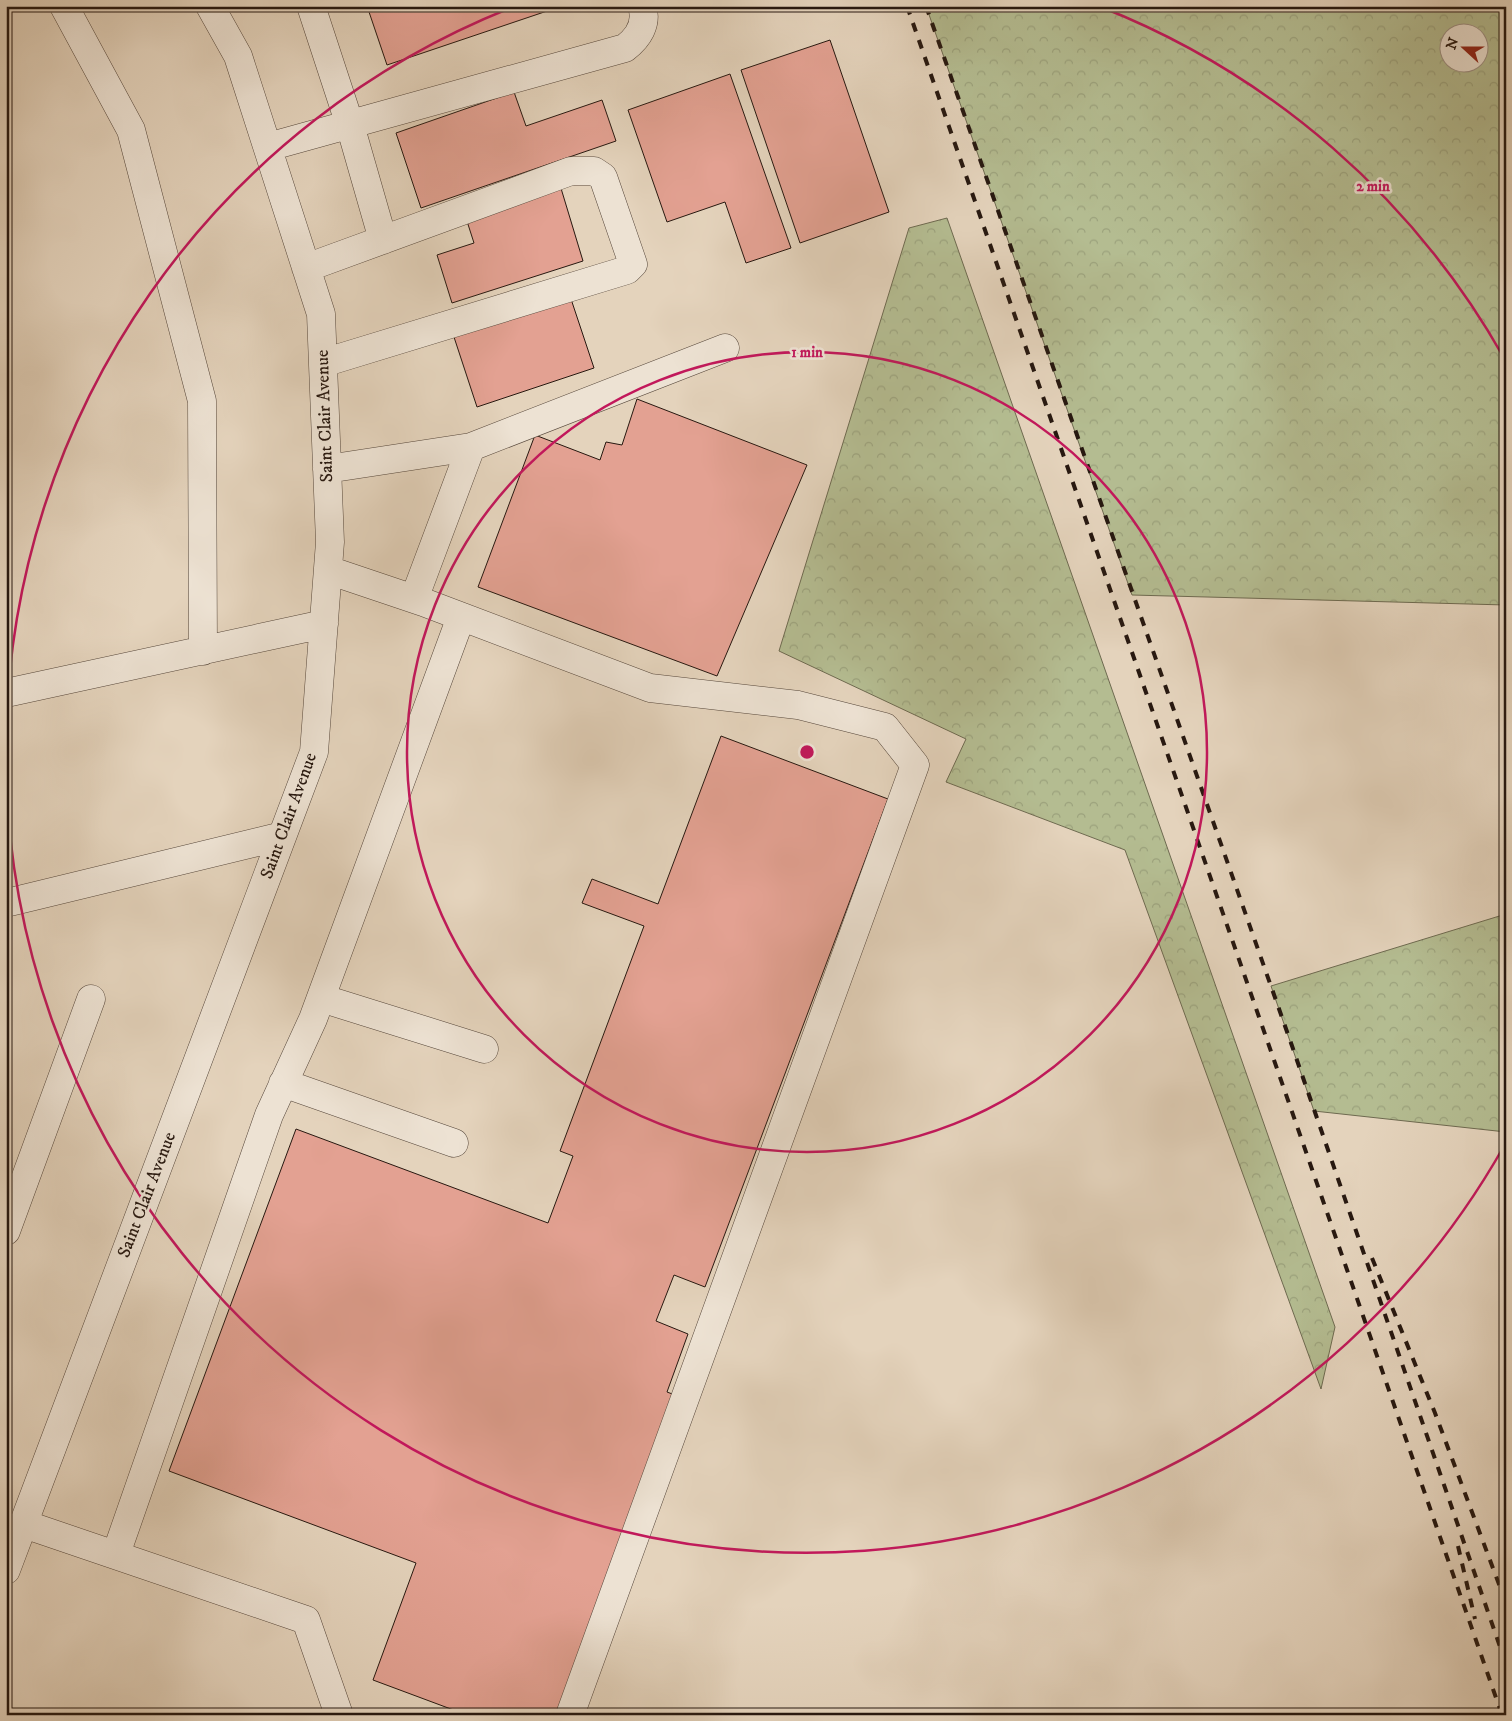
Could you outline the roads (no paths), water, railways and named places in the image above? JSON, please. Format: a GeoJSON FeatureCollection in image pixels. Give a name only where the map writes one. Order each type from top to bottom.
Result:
{"type":"FeatureCollection","features":[{"type":"Feature","properties":{"kind":"street"},"geometry":{"type":"LineString","coordinates":[[64,6],[131,130],[202,401],[204,650]]}},
{"type":"Feature","properties":{"kind":"street","name":"Saint Clair Avenue"},"geometry":{"type":"LineString","coordinates":[[6,1570],[314,752],[330,542],[322,314],[238,56],[210,6]]}},
{"type":"Feature","properties":{"kind":"street"},"geometry":{"type":"LineString","coordinates":[[311,6],[350,125],[383,240]]}},
{"type":"Feature","properties":{"kind":"street"},"geometry":{"type":"LineString","coordinates":[[268,148],[625,48],[639,36],[644,13],[642,6]]}},
{"type":"Feature","properties":{"kind":"street"},"geometry":{"type":"LineString","coordinates":[[306,268],[571,171],[594,171],[603,177],[633,264],[627,270],[324,363]]}},
{"type":"Feature","properties":{"kind":"street"},"geometry":{"type":"LineString","coordinates":[[327,469],[471,447],[725,348]]}},
{"type":"Feature","properties":{"kind":"street"},"geometry":{"type":"LineString","coordinates":[[414,599],[471,447]]}},
{"type":"Feature","properties":{"kind":"street"},"geometry":{"type":"LineString","coordinates":[[328,570],[414,599],[650,688],[798,705],[885,727],[915,765],[570,1715]]}},
{"type":"Feature","properties":{"kind":"street"},"geometry":{"type":"LineString","coordinates":[[116,1554],[269,1115],[321,998],[461,617]]}},
{"type":"Feature","properties":{"kind":"street"},"geometry":{"type":"LineString","coordinates":[[6,693],[324,624]]}},
{"type":"Feature","properties":{"kind":"street"},"geometry":{"type":"LineString","coordinates":[[6,903],[282,836]]}},
{"type":"Feature","properties":{"kind":"street"},"geometry":{"type":"LineString","coordinates":[[321,998],[484,1049]]}},
{"type":"Feature","properties":{"kind":"street"},"geometry":{"type":"LineString","coordinates":[[6,1232],[91,999]]}},
{"type":"Feature","properties":{"kind":"street"},"geometry":{"type":"LineString","coordinates":[[283,1083],[454,1143]]}},
{"type":"Feature","properties":{"kind":"street"},"geometry":{"type":"LineString","coordinates":[[24,1524],[306,1620],[339,1715]]}},
{"type":"Feature","properties":{"kind":"railway"},"geometry":{"type":"LineString","coordinates":[[907,6],[1502,1715]]}},
{"type":"Feature","properties":{"kind":"railway"},"geometry":{"type":"LineString","coordinates":[[926,6],[1291,1043],[1506,1664]]}},
{"type":"Feature","properties":{"kind":"railway"},"geometry":{"type":"LineString","coordinates":[[1372,1258],[1435,1413],[1506,1603]]}},
{"type":"Feature","properties":{"kind":"railway"},"geometry":{"type":"LineString","coordinates":[[1458,1546],[1475,1619]]}}]}
